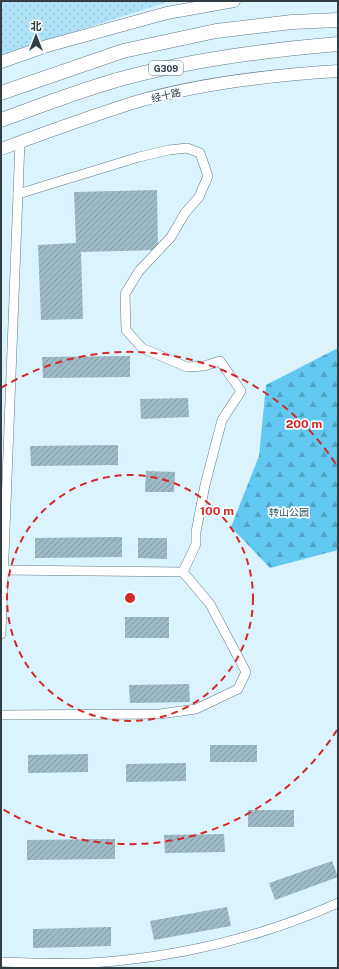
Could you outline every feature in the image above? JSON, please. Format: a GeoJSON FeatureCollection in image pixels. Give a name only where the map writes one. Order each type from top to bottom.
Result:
{"type":"FeatureCollection","features":[{"type":"Feature","properties":{"kind":"highway","name":"G309"},"geometry":{"type":"LineString","coordinates":[[1,93],[123,51],[216,31],[292,22],[338,20]]}},
{"type":"Feature","properties":{"kind":"highway","name":"G309"},"geometry":{"type":"LineString","coordinates":[[1,120],[127,77],[218,57],[338,44]]}},
{"type":"Feature","properties":{"kind":"main road"},"geometry":{"type":"LineString","coordinates":[[1,62],[47,46],[167,13],[234,1]]}},
{"type":"Feature","properties":{"kind":"main road","name":"经十路"},"geometry":{"type":"LineString","coordinates":[[1,149],[140,101],[197,88],[297,74],[338,71]]}},
{"type":"Feature","properties":{"kind":"street"},"geometry":{"type":"LineString","coordinates":[[1,634],[20,142]]}},
{"type":"Feature","properties":{"kind":"street"},"geometry":{"type":"LineString","coordinates":[[18,194],[139,157],[169,150],[187,148],[200,153],[208,176],[199,197],[186,213],[171,237],[140,272],[125,294],[126,330],[142,348],[187,367],[204,366],[220,360],[241,391],[222,420],[204,485],[196,532],[196,544],[183,572]]}},
{"type":"Feature","properties":{"kind":"street"},"geometry":{"type":"LineString","coordinates":[[1,715],[160,714],[196,709],[238,689],[246,672],[210,604],[183,572],[3,570]]}},
{"type":"Feature","properties":{"kind":"street"},"geometry":{"type":"LineString","coordinates":[[1,962],[52,964],[115,961],[161,956],[236,940],[290,922],[338,903]]}},
{"type":"Feature","properties":{"kind":"shaded area"},"geometry":{"type":"Polygon","coordinates":[[[1,1],[171,1],[1,55],[1,1]]]}},
{"type":"Feature","properties":{"kind":"green space","name":"转山公园"},"geometry":{"type":"Polygon","coordinates":[[[338,348],[338,550],[270,568],[231,527],[259,456],[266,385],[338,348]]]}},
{"type":"Feature","properties":{"kind":"building"},"geometry":{"type":"Polygon","coordinates":[[[157,190],[158,250],[81,252],[83,319],[41,320],[38,245],[76,243],[74,192],[157,190]]]}},
{"type":"Feature","properties":{"kind":"building"},"geometry":{"type":"Polygon","coordinates":[[[130,356],[130,377],[43,378],[42,357],[130,356]]]}},
{"type":"Feature","properties":{"kind":"building"},"geometry":{"type":"Polygon","coordinates":[[[188,398],[189,417],[141,419],[140,399],[188,398]]]}},
{"type":"Feature","properties":{"kind":"building"},"geometry":{"type":"Polygon","coordinates":[[[118,445],[118,465],[31,466],[30,446],[118,445]]]}},
{"type":"Feature","properties":{"kind":"building"},"geometry":{"type":"Polygon","coordinates":[[[146,471],[175,472],[174,492],[145,492],[146,471]]]}},
{"type":"Feature","properties":{"kind":"building"},"geometry":{"type":"Polygon","coordinates":[[[122,537],[122,557],[35,558],[35,538],[122,537]]]}},
{"type":"Feature","properties":{"kind":"building"},"geometry":{"type":"Polygon","coordinates":[[[138,538],[167,538],[167,559],[138,558],[138,538]]]}},
{"type":"Feature","properties":{"kind":"building"},"geometry":{"type":"Polygon","coordinates":[[[125,617],[169,617],[169,638],[125,638],[125,617]]]}},
{"type":"Feature","properties":{"kind":"building"},"geometry":{"type":"Polygon","coordinates":[[[189,684],[190,702],[130,703],[129,685],[189,684]]]}},
{"type":"Feature","properties":{"kind":"building"},"geometry":{"type":"Polygon","coordinates":[[[210,745],[257,745],[257,762],[210,762],[210,745]]]}},
{"type":"Feature","properties":{"kind":"building"},"geometry":{"type":"Polygon","coordinates":[[[88,754],[88,772],[28,773],[28,755],[88,754]]]}},
{"type":"Feature","properties":{"kind":"building"},"geometry":{"type":"Polygon","coordinates":[[[186,763],[186,781],[126,782],[126,764],[186,763]]]}},
{"type":"Feature","properties":{"kind":"building"},"geometry":{"type":"Polygon","coordinates":[[[248,810],[294,810],[294,827],[248,827],[248,810]]]}},
{"type":"Feature","properties":{"kind":"building"},"geometry":{"type":"Polygon","coordinates":[[[224,834],[225,852],[165,853],[164,835],[224,834]]]}},
{"type":"Feature","properties":{"kind":"building"},"geometry":{"type":"Polygon","coordinates":[[[115,839],[115,859],[27,860],[27,840],[115,839]]]}},
{"type":"Feature","properties":{"kind":"building"},"geometry":{"type":"Polygon","coordinates":[[[332,861],[338,877],[275,900],[269,883],[332,861]]]}},
{"type":"Feature","properties":{"kind":"building"},"geometry":{"type":"Polygon","coordinates":[[[227,907],[231,926],[154,940],[150,921],[227,907]]]}},
{"type":"Feature","properties":{"kind":"building"},"geometry":{"type":"Polygon","coordinates":[[[111,927],[111,946],[33,948],[33,929],[111,927]]]}}]}
